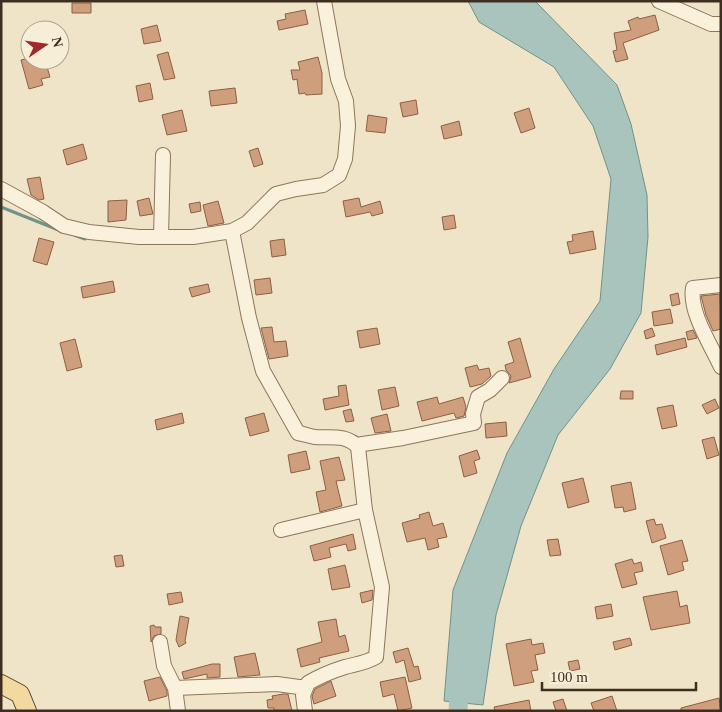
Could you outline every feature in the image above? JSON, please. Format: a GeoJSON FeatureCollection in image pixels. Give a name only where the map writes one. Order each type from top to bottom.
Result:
{"type":"FeatureCollection","features":[{"type":"Feature","properties":{"kind":"main road"},"geometry":{"type":"LineString","coordinates":[[1,684],[20,694],[27,711]]}},
{"type":"Feature","properties":{"kind":"street"},"geometry":{"type":"LineString","coordinates":[[1,189],[64,226],[89,232],[139,237],[193,237],[232,231],[247,223],[276,194],[323,185],[339,175],[345,159],[348,126],[346,101],[338,79],[324,1]]}},
{"type":"Feature","properties":{"kind":"street"},"geometry":{"type":"LineString","coordinates":[[659,1],[711,24],[721,24]]}},
{"type":"Feature","properties":{"kind":"street"},"geometry":{"type":"LineString","coordinates":[[161,237],[162,155]]}},
{"type":"Feature","properties":{"kind":"street"},"geometry":{"type":"LineString","coordinates":[[232,231],[249,318],[264,371],[298,433],[313,437],[339,437],[353,441],[358,447],[366,510],[382,588],[376,657],[369,661],[347,666],[308,683],[303,695],[305,711]]}},
{"type":"Feature","properties":{"kind":"street"},"geometry":{"type":"LineString","coordinates":[[721,284],[692,288],[694,311],[721,367]]}},
{"type":"Feature","properties":{"kind":"street"},"geometry":{"type":"LineString","coordinates":[[356,445],[403,438],[474,423],[473,414],[478,396],[490,390],[502,378]]}},
{"type":"Feature","properties":{"kind":"street"},"geometry":{"type":"LineString","coordinates":[[281,530],[366,510]]}},
{"type":"Feature","properties":{"kind":"street"},"geometry":{"type":"LineString","coordinates":[[160,642],[164,666],[175,688],[178,711]]}},
{"type":"Feature","properties":{"kind":"street"},"geometry":{"type":"LineString","coordinates":[[175,688],[277,684],[306,688]]}},
{"type":"Feature","properties":{"kind":"water"},"geometry":{"type":"Polygon","coordinates":[[[468,1],[535,1],[617,85],[631,124],[647,195],[648,237],[641,313],[610,369],[558,435],[521,526],[496,615],[483,705],[444,701],[453,590],[507,453],[554,369],[600,301],[611,179],[593,126],[554,67],[479,22],[468,1]]]}},
{"type":"Feature","properties":{"kind":"building"},"geometry":{"type":"Polygon","coordinates":[[[72,3],[91,3],[91,13],[72,13],[72,3]]]}},
{"type":"Feature","properties":{"kind":"building"},"geometry":{"type":"Polygon","coordinates":[[[305,10],[308,24],[279,30],[277,21],[286,19],[285,14],[305,10]]]}},
{"type":"Feature","properties":{"kind":"building"},"geometry":{"type":"Polygon","coordinates":[[[655,15],[659,30],[623,43],[628,59],[616,62],[613,51],[617,50],[614,33],[631,30],[628,21],[638,17],[639,19],[655,15]]]}},
{"type":"Feature","properties":{"kind":"building"},"geometry":{"type":"Polygon","coordinates":[[[157,25],[161,41],[144,44],[141,29],[157,25]]]}},
{"type":"Feature","properties":{"kind":"building"},"geometry":{"type":"Polygon","coordinates":[[[168,52],[175,78],[164,80],[157,55],[168,52]]]}},
{"type":"Feature","properties":{"kind":"building"},"geometry":{"type":"Polygon","coordinates":[[[318,57],[322,73],[322,94],[299,94],[297,79],[293,80],[291,70],[300,70],[298,62],[318,57]]]}},
{"type":"Feature","properties":{"kind":"building"},"geometry":{"type":"Polygon","coordinates":[[[24,70],[48,70],[50,77],[41,79],[43,85],[29,89],[24,70]]]}},
{"type":"Feature","properties":{"kind":"building"},"geometry":{"type":"Polygon","coordinates":[[[150,83],[153,99],[139,102],[136,86],[150,83]]]}},
{"type":"Feature","properties":{"kind":"building"},"geometry":{"type":"Polygon","coordinates":[[[235,88],[237,103],[211,106],[209,91],[235,88]]]}},
{"type":"Feature","properties":{"kind":"building"},"geometry":{"type":"Polygon","coordinates":[[[416,100],[418,114],[403,117],[400,103],[416,100]]]}},
{"type":"Feature","properties":{"kind":"building"},"geometry":{"type":"Polygon","coordinates":[[[529,108],[535,128],[521,133],[514,113],[529,108]]]}},
{"type":"Feature","properties":{"kind":"building"},"geometry":{"type":"Polygon","coordinates":[[[182,110],[187,131],[167,135],[162,115],[182,110]]]}},
{"type":"Feature","properties":{"kind":"building"},"geometry":{"type":"Polygon","coordinates":[[[368,115],[387,118],[385,133],[366,131],[368,115]]]}},
{"type":"Feature","properties":{"kind":"building"},"geometry":{"type":"Polygon","coordinates":[[[459,121],[462,135],[444,139],[441,126],[459,121]]]}},
{"type":"Feature","properties":{"kind":"building"},"geometry":{"type":"Polygon","coordinates":[[[83,144],[87,159],[67,165],[63,150],[83,144]]]}},
{"type":"Feature","properties":{"kind":"building"},"geometry":{"type":"Polygon","coordinates":[[[258,148],[263,164],[254,167],[249,151],[258,148]]]}},
{"type":"Feature","properties":{"kind":"building"},"geometry":{"type":"Polygon","coordinates":[[[40,177],[44,199],[39,200],[31,195],[27,179],[40,177]]]}},
{"type":"Feature","properties":{"kind":"building"},"geometry":{"type":"Polygon","coordinates":[[[149,198],[153,214],[140,216],[137,201],[149,198]]]}},
{"type":"Feature","properties":{"kind":"building"},"geometry":{"type":"Polygon","coordinates":[[[359,198],[361,207],[380,201],[383,213],[372,216],[370,212],[346,217],[343,201],[359,198]]]}},
{"type":"Feature","properties":{"kind":"building"},"geometry":{"type":"Polygon","coordinates":[[[127,200],[126,220],[108,222],[108,201],[127,200]]]}},
{"type":"Feature","properties":{"kind":"building"},"geometry":{"type":"Polygon","coordinates":[[[218,201],[224,223],[208,226],[203,205],[218,201]]]}},
{"type":"Feature","properties":{"kind":"building"},"geometry":{"type":"Polygon","coordinates":[[[200,202],[201,211],[191,213],[189,204],[200,202]]]}},
{"type":"Feature","properties":{"kind":"building"},"geometry":{"type":"Polygon","coordinates":[[[454,215],[456,228],[444,230],[442,217],[454,215]]]}},
{"type":"Feature","properties":{"kind":"building"},"geometry":{"type":"Polygon","coordinates":[[[593,231],[596,249],[570,254],[567,242],[573,241],[572,235],[593,231]]]}},
{"type":"Feature","properties":{"kind":"building"},"geometry":{"type":"Polygon","coordinates":[[[39,238],[54,242],[47,265],[33,261],[39,238]]]}},
{"type":"Feature","properties":{"kind":"building"},"geometry":{"type":"Polygon","coordinates":[[[284,239],[286,255],[272,257],[270,241],[284,239]]]}},
{"type":"Feature","properties":{"kind":"building"},"geometry":{"type":"Polygon","coordinates":[[[270,278],[272,293],[256,295],[254,280],[270,278]]]}},
{"type":"Feature","properties":{"kind":"building"},"geometry":{"type":"Polygon","coordinates":[[[113,281],[115,292],[83,298],[81,287],[113,281]]]}},
{"type":"Feature","properties":{"kind":"building"},"geometry":{"type":"Polygon","coordinates":[[[208,284],[210,292],[192,297],[189,288],[208,284]]]}},
{"type":"Feature","properties":{"kind":"building"},"geometry":{"type":"Polygon","coordinates":[[[678,293],[680,304],[672,306],[670,295],[678,293]]]}},
{"type":"Feature","properties":{"kind":"building"},"geometry":{"type":"Polygon","coordinates":[[[720,294],[721,329],[713,331],[701,296],[720,294]]]}},
{"type":"Feature","properties":{"kind":"building"},"geometry":{"type":"Polygon","coordinates":[[[670,309],[673,323],[654,326],[652,312],[670,309]]]}},
{"type":"Feature","properties":{"kind":"building"},"geometry":{"type":"Polygon","coordinates":[[[272,327],[274,342],[286,341],[288,356],[269,359],[261,328],[272,327]]]}},
{"type":"Feature","properties":{"kind":"building"},"geometry":{"type":"Polygon","coordinates":[[[377,328],[380,344],[360,348],[357,331],[377,328]]]}},
{"type":"Feature","properties":{"kind":"building"},"geometry":{"type":"Polygon","coordinates":[[[652,328],[655,336],[646,339],[644,331],[652,328]]]}},
{"type":"Feature","properties":{"kind":"building"},"geometry":{"type":"Polygon","coordinates":[[[693,330],[697,338],[688,340],[686,332],[693,330]]]}},
{"type":"Feature","properties":{"kind":"building"},"geometry":{"type":"Polygon","coordinates":[[[520,338],[531,377],[509,383],[511,376],[506,370],[505,365],[514,362],[508,342],[520,338]]]}},
{"type":"Feature","properties":{"kind":"building"},"geometry":{"type":"Polygon","coordinates":[[[685,338],[687,347],[657,355],[655,345],[685,338]]]}},
{"type":"Feature","properties":{"kind":"building"},"geometry":{"type":"Polygon","coordinates":[[[75,339],[82,367],[67,371],[60,343],[75,339]]]}},
{"type":"Feature","properties":{"kind":"building"},"geometry":{"type":"Polygon","coordinates":[[[477,365],[479,370],[489,368],[491,376],[482,384],[470,387],[465,368],[477,365]]]}},
{"type":"Feature","properties":{"kind":"building"},"geometry":{"type":"Polygon","coordinates":[[[346,385],[349,405],[325,410],[323,399],[339,396],[338,386],[346,385]]]}},
{"type":"Feature","properties":{"kind":"building"},"geometry":{"type":"Polygon","coordinates":[[[395,387],[399,406],[382,410],[378,390],[395,387]]]}},
{"type":"Feature","properties":{"kind":"building"},"geometry":{"type":"Polygon","coordinates":[[[621,391],[633,391],[633,399],[620,399],[621,391]]]}},
{"type":"Feature","properties":{"kind":"building"},"geometry":{"type":"Polygon","coordinates":[[[437,397],[439,404],[463,397],[466,407],[464,416],[456,418],[454,413],[422,421],[417,402],[437,397]]]}},
{"type":"Feature","properties":{"kind":"building"},"geometry":{"type":"Polygon","coordinates":[[[715,399],[719,408],[707,414],[702,405],[715,399]]]}},
{"type":"Feature","properties":{"kind":"building"},"geometry":{"type":"Polygon","coordinates":[[[673,405],[677,426],[662,429],[657,408],[673,405]]]}},
{"type":"Feature","properties":{"kind":"building"},"geometry":{"type":"Polygon","coordinates":[[[351,409],[354,421],[346,422],[343,411],[351,409]]]}},
{"type":"Feature","properties":{"kind":"building"},"geometry":{"type":"Polygon","coordinates":[[[182,413],[184,423],[157,430],[155,420],[182,413]]]}},
{"type":"Feature","properties":{"kind":"building"},"geometry":{"type":"Polygon","coordinates":[[[264,413],[269,431],[250,436],[245,418],[264,413]]]}},
{"type":"Feature","properties":{"kind":"building"},"geometry":{"type":"Polygon","coordinates":[[[387,414],[391,431],[375,433],[371,418],[387,414]]]}},
{"type":"Feature","properties":{"kind":"building"},"geometry":{"type":"Polygon","coordinates":[[[506,422],[507,436],[486,438],[485,424],[506,422]]]}},
{"type":"Feature","properties":{"kind":"building"},"geometry":{"type":"Polygon","coordinates":[[[714,437],[719,455],[707,459],[702,440],[714,437]]]}},
{"type":"Feature","properties":{"kind":"building"},"geometry":{"type":"Polygon","coordinates":[[[477,450],[480,459],[474,461],[477,473],[464,477],[459,456],[477,450]]]}},
{"type":"Feature","properties":{"kind":"building"},"geometry":{"type":"Polygon","coordinates":[[[306,451],[310,469],[291,473],[288,455],[306,451]]]}},
{"type":"Feature","properties":{"kind":"building"},"geometry":{"type":"Polygon","coordinates":[[[339,457],[345,480],[336,481],[342,506],[320,512],[316,492],[326,490],[320,461],[339,457]]]}},
{"type":"Feature","properties":{"kind":"building"},"geometry":{"type":"Polygon","coordinates":[[[583,478],[589,502],[568,508],[562,483],[583,478]]]}},
{"type":"Feature","properties":{"kind":"building"},"geometry":{"type":"Polygon","coordinates":[[[631,482],[636,509],[624,512],[623,507],[615,508],[611,486],[631,482]]]}},
{"type":"Feature","properties":{"kind":"building"},"geometry":{"type":"Polygon","coordinates":[[[429,512],[433,526],[443,523],[447,537],[437,539],[439,547],[428,550],[425,538],[407,542],[402,523],[420,518],[419,515],[429,512]]]}},
{"type":"Feature","properties":{"kind":"building"},"geometry":{"type":"Polygon","coordinates":[[[654,519],[656,525],[662,524],[666,538],[652,543],[646,521],[654,519]]]}},
{"type":"Feature","properties":{"kind":"building"},"geometry":{"type":"Polygon","coordinates":[[[353,534],[356,549],[348,551],[346,544],[329,548],[331,557],[314,561],[310,546],[353,534]]]}},
{"type":"Feature","properties":{"kind":"building"},"geometry":{"type":"Polygon","coordinates":[[[558,539],[561,555],[550,556],[547,540],[558,539]]]}},
{"type":"Feature","properties":{"kind":"building"},"geometry":{"type":"Polygon","coordinates":[[[682,540],[688,561],[682,562],[684,570],[668,575],[660,546],[682,540]]]}},
{"type":"Feature","properties":{"kind":"building"},"geometry":{"type":"Polygon","coordinates":[[[122,555],[124,566],[116,567],[114,556],[122,555]]]}},
{"type":"Feature","properties":{"kind":"building"},"geometry":{"type":"Polygon","coordinates":[[[632,559],[634,564],[641,562],[643,571],[634,573],[637,584],[622,588],[615,564],[632,559]]]}},
{"type":"Feature","properties":{"kind":"building"},"geometry":{"type":"Polygon","coordinates":[[[345,565],[350,587],[332,590],[328,569],[345,565]]]}},
{"type":"Feature","properties":{"kind":"building"},"geometry":{"type":"Polygon","coordinates":[[[373,590],[372,600],[362,603],[360,593],[373,590]]]}},
{"type":"Feature","properties":{"kind":"building"},"geometry":{"type":"Polygon","coordinates":[[[677,591],[680,607],[687,605],[690,623],[651,630],[643,597],[677,591]]]}},
{"type":"Feature","properties":{"kind":"building"},"geometry":{"type":"Polygon","coordinates":[[[181,592],[183,602],[169,605],[167,594],[181,592]]]}},
{"type":"Feature","properties":{"kind":"building"},"geometry":{"type":"Polygon","coordinates":[[[611,604],[613,616],[597,619],[595,607],[611,604]]]}},
{"type":"Feature","properties":{"kind":"building"},"geometry":{"type":"Polygon","coordinates":[[[180,616],[189,618],[186,643],[179,647],[176,640],[180,616]]]}},
{"type":"Feature","properties":{"kind":"building"},"geometry":{"type":"Polygon","coordinates":[[[336,619],[339,637],[345,635],[349,651],[319,658],[320,662],[301,667],[297,649],[322,642],[318,622],[336,619]]]}},
{"type":"Feature","properties":{"kind":"building"},"geometry":{"type":"Polygon","coordinates":[[[154,625],[155,627],[161,627],[161,634],[154,636],[151,642],[150,626],[154,625]]]}},
{"type":"Feature","properties":{"kind":"building"},"geometry":{"type":"Polygon","coordinates":[[[630,638],[632,645],[615,650],[613,642],[630,638]]]}},
{"type":"Feature","properties":{"kind":"building"},"geometry":{"type":"Polygon","coordinates":[[[531,639],[532,645],[543,643],[545,653],[535,655],[538,670],[531,671],[534,682],[514,686],[506,644],[531,639]]]}},
{"type":"Feature","properties":{"kind":"building"},"geometry":{"type":"Polygon","coordinates":[[[408,648],[414,667],[418,666],[421,679],[409,682],[404,660],[396,663],[393,652],[408,648]]]}},
{"type":"Feature","properties":{"kind":"building"},"geometry":{"type":"Polygon","coordinates":[[[255,653],[260,675],[238,677],[234,657],[255,653]]]}},
{"type":"Feature","properties":{"kind":"building"},"geometry":{"type":"Polygon","coordinates":[[[578,660],[580,669],[570,671],[568,662],[578,660]]]}},
{"type":"Feature","properties":{"kind":"building"},"geometry":{"type":"Polygon","coordinates":[[[212,664],[220,664],[220,677],[207,678],[207,674],[184,679],[182,672],[212,664]]]}},
{"type":"Feature","properties":{"kind":"building"},"geometry":{"type":"Polygon","coordinates":[[[160,677],[167,691],[167,696],[149,701],[144,681],[160,677]]]}},
{"type":"Feature","properties":{"kind":"building"},"geometry":{"type":"Polygon","coordinates":[[[405,677],[412,708],[398,711],[394,694],[383,697],[380,682],[405,677]]]}},
{"type":"Feature","properties":{"kind":"building"},"geometry":{"type":"Polygon","coordinates":[[[331,681],[336,696],[314,704],[312,696],[315,689],[331,681]]]}},
{"type":"Feature","properties":{"kind":"building"},"geometry":{"type":"Polygon","coordinates":[[[288,694],[292,711],[274,711],[274,708],[268,708],[267,700],[273,699],[272,696],[288,694]]]}},
{"type":"Feature","properties":{"kind":"building"},"geometry":{"type":"Polygon","coordinates":[[[612,696],[617,711],[594,711],[591,703],[612,696]]]}},
{"type":"Feature","properties":{"kind":"building"},"geometry":{"type":"Polygon","coordinates":[[[719,698],[721,711],[681,711],[681,708],[719,698]]]}},
{"type":"Feature","properties":{"kind":"building"},"geometry":{"type":"Polygon","coordinates":[[[563,699],[567,711],[556,711],[553,702],[563,699]]]}},
{"type":"Feature","properties":{"kind":"building"},"geometry":{"type":"Polygon","coordinates":[[[529,700],[531,711],[495,711],[494,707],[529,700]]]}},
{"type":"Feature","properties":{"kind":"waterway"},"geometry":{"type":"LineString","coordinates":[[1,207],[61,231]]}},
{"type":"Feature","properties":{"kind":"waterway"},"geometry":{"type":"LineString","coordinates":[[74,235],[85,239]]}},
{"type":"Feature","properties":{"kind":"waterway"},"geometry":{"type":"LineString","coordinates":[[458,711],[460,677]]}}]}
